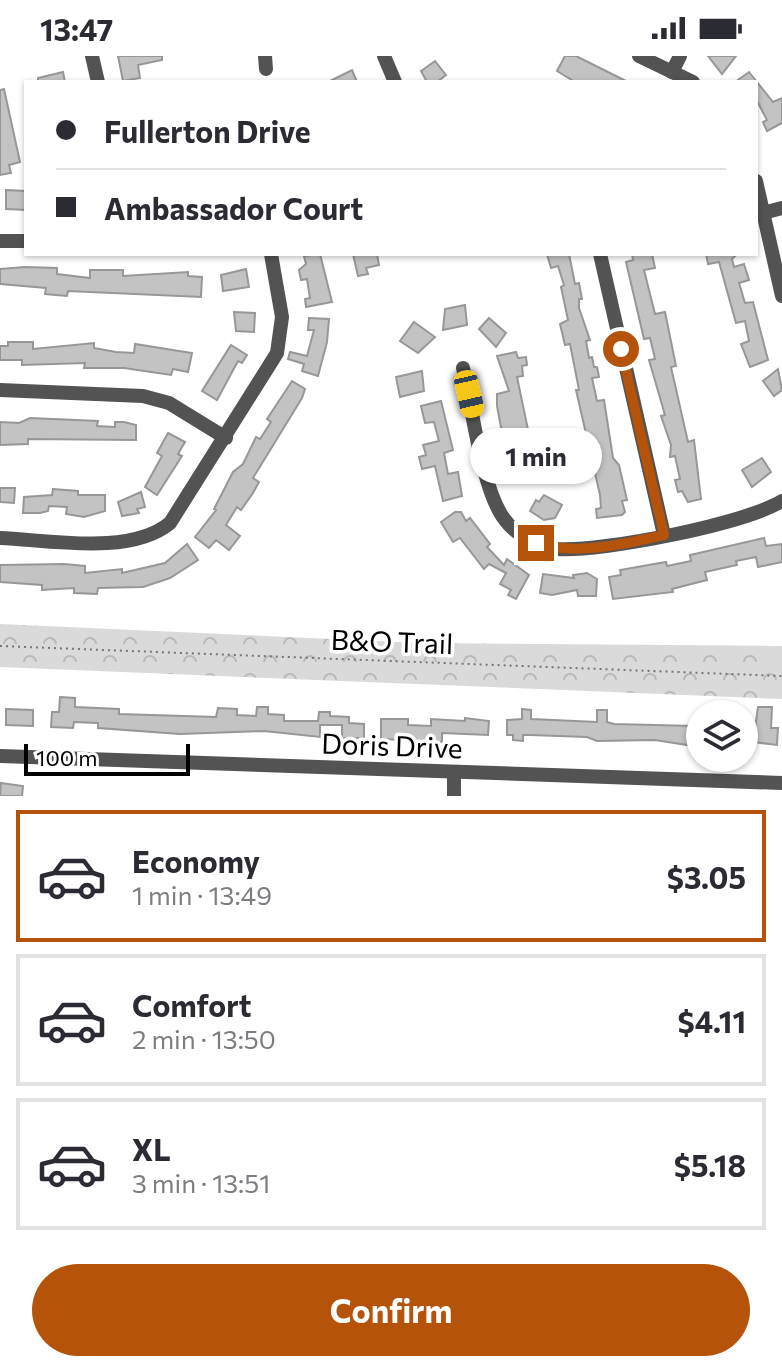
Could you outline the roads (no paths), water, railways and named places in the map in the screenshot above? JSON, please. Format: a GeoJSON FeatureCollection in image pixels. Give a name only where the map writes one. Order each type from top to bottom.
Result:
{"type":"FeatureCollection","features":[{"type":"Feature","properties":{"kind":"street"},"geometry":{"type":"LineString","coordinates":[[92,56],[98,80]]}},
{"type":"Feature","properties":{"kind":"street"},"geometry":{"type":"LineString","coordinates":[[384,56],[394,80]]}},
{"type":"Feature","properties":{"kind":"street"},"geometry":{"type":"LineString","coordinates":[[639,56],[689,80]]}},
{"type":"Feature","properties":{"kind":"street"},"geometry":{"type":"LineString","coordinates":[[672,72],[680,56]]}},
{"type":"Feature","properties":{"kind":"street"},"geometry":{"type":"LineString","coordinates":[[758,190],[782,296]]}},
{"type":"Feature","properties":{"kind":"street"},"geometry":{"type":"LineString","coordinates":[[763,213],[782,208]]}},
{"type":"Feature","properties":{"kind":"street"},"geometry":{"type":"LineString","coordinates":[[0,241],[24,241]]}},
{"type":"Feature","properties":{"kind":"street"},"geometry":{"type":"LineString","coordinates":[[0,538],[116,542],[153,535],[181,510],[270,367],[280,343],[282,306],[271,256]]}},
{"type":"Feature","properties":{"kind":"street"},"geometry":{"type":"LineString","coordinates":[[600,256],[664,535]]}},
{"type":"Feature","properties":{"kind":"street"},"geometry":{"type":"LineString","coordinates":[[463,368],[494,500],[507,522],[518,533],[536,543],[567,549],[623,544],[756,513],[782,501]]}},
{"type":"Feature","properties":{"kind":"street"},"geometry":{"type":"LineString","coordinates":[[0,390],[143,396],[169,403],[226,438]]}},
{"type":"Feature","properties":{"kind":"street","name":"Doris Drive"},"geometry":{"type":"LineString","coordinates":[[0,756],[782,783]]}},
{"type":"Feature","properties":{"kind":"street"},"geometry":{"type":"LineString","coordinates":[[454,773],[454,796]]}}]}
